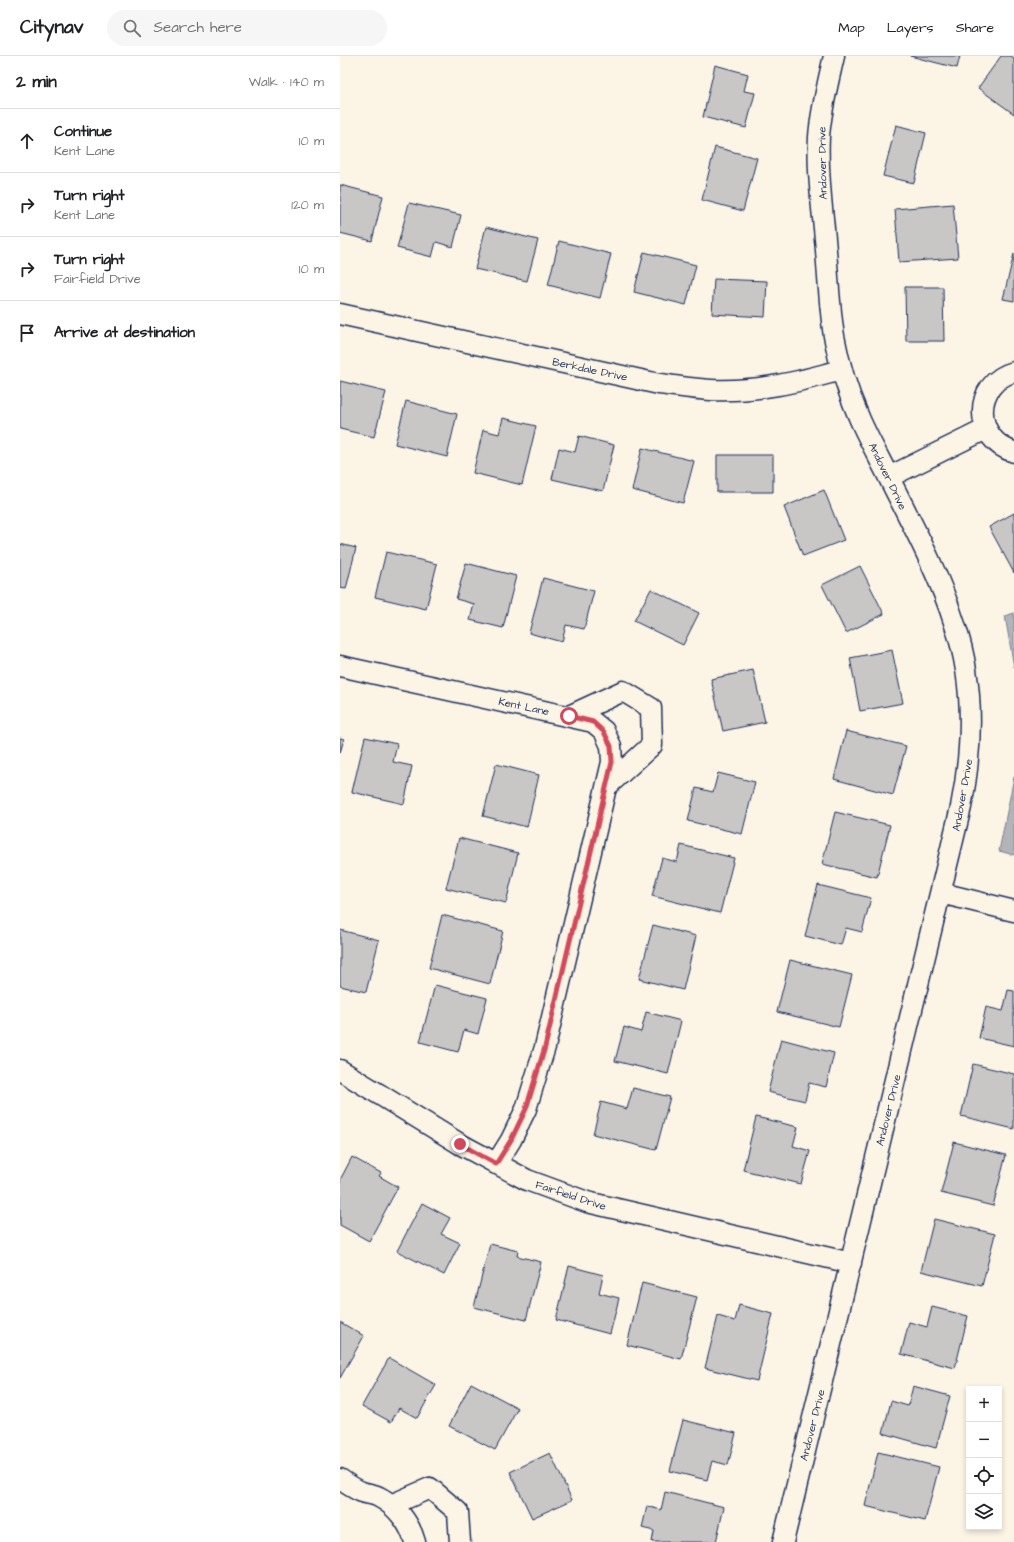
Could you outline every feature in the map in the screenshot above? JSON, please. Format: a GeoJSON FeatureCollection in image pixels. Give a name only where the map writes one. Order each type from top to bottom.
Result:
{"type":"FeatureCollection","features":[{"type":"Feature","properties":{"kind":"street","name":"Andover Drive"},"geometry":{"type":"LineString","coordinates":[[783,1542],[961,807],[967,777],[970,746],[968,684],[956,626],[940,584],[858,416],[841,370],[834,334],[820,176],[819,137],[823,103],[834,56]]}},
{"type":"Feature","properties":{"kind":"street","name":"Berkdale Drive"},"geometry":{"type":"LineString","coordinates":[[340,314],[659,384],[712,390],[753,388],[795,383],[841,370]]}},
{"type":"Feature","properties":{"kind":"street"},"geometry":{"type":"LineString","coordinates":[[1014,372],[999,378],[991,386],[983,407],[983,418],[992,439],[1002,447],[1014,452]]}},
{"type":"Feature","properties":{"kind":"street"},"geometry":{"type":"LineString","coordinates":[[889,477],[986,428]]}},
{"type":"Feature","properties":{"kind":"street","name":"Kent Lane"},"geometry":{"type":"LineString","coordinates":[[344,667],[593,722],[604,732],[611,746],[612,762],[545,1047],[526,1109],[511,1140],[496,1164]]}},
{"type":"Feature","properties":{"kind":"street"},"geometry":{"type":"LineString","coordinates":[[569,716],[623,691],[651,708],[652,745],[606,787]]}},
{"type":"Feature","properties":{"kind":"street"},"geometry":{"type":"LineString","coordinates":[[940,893],[1014,911]]}},
{"type":"Feature","properties":{"kind":"street","name":"Fairfield Drive"},"geometry":{"type":"LineString","coordinates":[[340,1070],[460,1144],[527,1180],[587,1202],[851,1263]]}},
{"type":"Feature","properties":{"kind":"street"},"geometry":{"type":"LineString","coordinates":[[340,1479],[362,1492],[379,1496],[391,1505],[401,1515],[409,1527],[415,1542]]}},
{"type":"Feature","properties":{"kind":"street"},"geometry":{"type":"LineString","coordinates":[[391,1505],[430,1488],[458,1512],[460,1542]]}},
{"type":"Feature","properties":{"kind":"shaded area"},"geometry":{"type":"Polygon","coordinates":[[[1014,613],[1014,667],[1005,616],[1014,613]]]}},
{"type":"Feature","properties":{"kind":"shaded area"},"geometry":{"type":"Polygon","coordinates":[[[1014,777],[1014,855],[999,851],[1014,777]]]}},
{"type":"Feature","properties":{"kind":"building"},"geometry":{"type":"Polygon","coordinates":[[[910,56],[960,56],[957,68],[910,56]]]}},
{"type":"Feature","properties":{"kind":"building"},"geometry":{"type":"Polygon","coordinates":[[[1001,56],[1011,56],[1014,58],[1014,114],[978,88],[1001,56]]]}},
{"type":"Feature","properties":{"kind":"building"},"geometry":{"type":"Polygon","coordinates":[[[715,65],[748,74],[744,91],[755,93],[746,128],[703,117],[715,65]]]}},
{"type":"Feature","properties":{"kind":"building"},"geometry":{"type":"Polygon","coordinates":[[[896,125],[926,133],[914,183],[883,176],[896,125]]]}},
{"type":"Feature","properties":{"kind":"building"},"geometry":{"type":"Polygon","coordinates":[[[715,147],[757,158],[743,211],[702,200],[715,147]]]}},
{"type":"Feature","properties":{"kind":"building"},"geometry":{"type":"Polygon","coordinates":[[[340,185],[383,196],[372,241],[340,233],[340,185]]]}},
{"type":"Feature","properties":{"kind":"building"},"geometry":{"type":"Polygon","coordinates":[[[409,203],[461,215],[453,247],[436,242],[432,257],[397,248],[409,203]]]}},
{"type":"Feature","properties":{"kind":"building"},"geometry":{"type":"Polygon","coordinates":[[[953,204],[958,258],[899,262],[895,209],[953,204]]]}},
{"type":"Feature","properties":{"kind":"building"},"geometry":{"type":"Polygon","coordinates":[[[486,227],[538,240],[527,281],[475,269],[486,227]]]}},
{"type":"Feature","properties":{"kind":"building"},"geometry":{"type":"Polygon","coordinates":[[[559,241],[611,254],[600,298],[548,285],[559,241]]]}},
{"type":"Feature","properties":{"kind":"building"},"geometry":{"type":"Polygon","coordinates":[[[644,252],[696,265],[686,305],[634,292],[644,252]]]}},
{"type":"Feature","properties":{"kind":"building"},"geometry":{"type":"Polygon","coordinates":[[[1014,254],[1014,301],[1003,299],[1014,254]]]}},
{"type":"Feature","properties":{"kind":"building"},"geometry":{"type":"Polygon","coordinates":[[[714,279],[767,281],[765,317],[712,314],[714,279]]]}},
{"type":"Feature","properties":{"kind":"building"},"geometry":{"type":"Polygon","coordinates":[[[905,287],[943,287],[944,341],[906,341],[905,287]]]}},
{"type":"Feature","properties":{"kind":"building"},"geometry":{"type":"Polygon","coordinates":[[[340,381],[386,392],[374,437],[340,429],[340,381]]]}},
{"type":"Feature","properties":{"kind":"building"},"geometry":{"type":"Polygon","coordinates":[[[406,401],[457,414],[447,457],[395,444],[406,401]]]}},
{"type":"Feature","properties":{"kind":"building"},"geometry":{"type":"Polygon","coordinates":[[[503,418],[536,426],[522,485],[473,473],[483,430],[499,434],[503,418]]]}},
{"type":"Feature","properties":{"kind":"building"},"geometry":{"type":"Polygon","coordinates":[[[579,436],[614,445],[603,491],[552,479],[559,448],[575,452],[579,436]]]}},
{"type":"Feature","properties":{"kind":"building"},"geometry":{"type":"Polygon","coordinates":[[[642,448],[694,461],[683,503],[632,490],[642,448]]]}},
{"type":"Feature","properties":{"kind":"building"},"geometry":{"type":"Polygon","coordinates":[[[717,455],[773,455],[773,492],[717,492],[717,455]]]}},
{"type":"Feature","properties":{"kind":"building"},"geometry":{"type":"Polygon","coordinates":[[[824,490],[844,540],[803,556],[784,507],[824,490]]]}},
{"type":"Feature","properties":{"kind":"building"},"geometry":{"type":"Polygon","coordinates":[[[1014,513],[1014,573],[989,527],[1014,513]]]}},
{"type":"Feature","properties":{"kind":"building"},"geometry":{"type":"Polygon","coordinates":[[[340,544],[356,548],[346,589],[340,588],[340,544]]]}},
{"type":"Feature","properties":{"kind":"building"},"geometry":{"type":"Polygon","coordinates":[[[386,552],[437,564],[426,609],[375,597],[386,552]]]}},
{"type":"Feature","properties":{"kind":"building"},"geometry":{"type":"Polygon","coordinates":[[[466,563],[516,576],[503,628],[470,620],[474,604],[456,599],[466,563]]]}},
{"type":"Feature","properties":{"kind":"building"},"geometry":{"type":"Polygon","coordinates":[[[860,566],[884,614],[846,633],[822,585],[860,566]]]}},
{"type":"Feature","properties":{"kind":"building"},"geometry":{"type":"Polygon","coordinates":[[[543,578],[594,591],[584,629],[566,625],[562,642],[529,633],[543,578]]]}},
{"type":"Feature","properties":{"kind":"building"},"geometry":{"type":"Polygon","coordinates":[[[651,589],[699,613],[683,645],[634,621],[651,589]]]}},
{"type":"Feature","properties":{"kind":"building"},"geometry":{"type":"Polygon","coordinates":[[[892,650],[903,703],[860,711],[850,658],[892,650]]]}},
{"type":"Feature","properties":{"kind":"building"},"geometry":{"type":"Polygon","coordinates":[[[753,670],[765,722],[723,731],[711,679],[753,670]]]}},
{"type":"Feature","properties":{"kind":"building"},"geometry":{"type":"Polygon","coordinates":[[[846,731],[906,746],[893,795],[834,779],[846,731]]]}},
{"type":"Feature","properties":{"kind":"building"},"geometry":{"type":"Polygon","coordinates":[[[365,737],[397,744],[393,762],[412,766],[404,804],[352,792],[365,737]]]}},
{"type":"Feature","properties":{"kind":"building"},"geometry":{"type":"Polygon","coordinates":[[[340,738],[344,739],[340,753],[340,738]]]}},
{"type":"Feature","properties":{"kind":"building"},"geometry":{"type":"Polygon","coordinates":[[[496,764],[539,775],[527,827],[483,816],[496,764]]]}},
{"type":"Feature","properties":{"kind":"building"},"geometry":{"type":"Polygon","coordinates":[[[718,773],[755,782],[742,834],[688,821],[696,788],[713,792],[718,773]]]}},
{"type":"Feature","properties":{"kind":"building"},"geometry":{"type":"Polygon","coordinates":[[[835,812],[890,825],[877,877],[822,864],[835,812]]]}},
{"type":"Feature","properties":{"kind":"building"},"geometry":{"type":"Polygon","coordinates":[[[459,838],[518,853],[506,903],[446,888],[459,838]]]}},
{"type":"Feature","properties":{"kind":"building"},"geometry":{"type":"Polygon","coordinates":[[[681,845],[734,858],[720,913],[652,896],[662,858],[677,862],[681,845]]]}},
{"type":"Feature","properties":{"kind":"building"},"geometry":{"type":"Polygon","coordinates":[[[818,885],[871,898],[862,932],[846,928],[841,945],[805,936],[818,885]]]}},
{"type":"Feature","properties":{"kind":"building"},"geometry":{"type":"Polygon","coordinates":[[[442,915],[503,931],[490,984],[429,968],[442,915]]]}},
{"type":"Feature","properties":{"kind":"building"},"geometry":{"type":"Polygon","coordinates":[[[653,925],[696,936],[683,990],[639,979],[653,925]]]}},
{"type":"Feature","properties":{"kind":"building"},"geometry":{"type":"Polygon","coordinates":[[[340,930],[379,940],[366,992],[340,986],[340,930]]]}},
{"type":"Feature","properties":{"kind":"building"},"geometry":{"type":"Polygon","coordinates":[[[790,960],[852,975],[839,1027],[777,1012],[790,960]]]}},
{"type":"Feature","properties":{"kind":"building"},"geometry":{"type":"Polygon","coordinates":[[[435,985],[487,998],[478,1034],[464,1030],[458,1052],[420,1042],[435,985]]]}},
{"type":"Feature","properties":{"kind":"building"},"geometry":{"type":"Polygon","coordinates":[[[1008,990],[1014,991],[1014,1046],[979,1038],[986,1007],[1003,1011],[1008,990]]]}},
{"type":"Feature","properties":{"kind":"building"},"geometry":{"type":"Polygon","coordinates":[[[646,1012],[681,1021],[668,1074],[615,1061],[624,1027],[641,1032],[646,1012]]]}},
{"type":"Feature","properties":{"kind":"building"},"geometry":{"type":"Polygon","coordinates":[[[781,1039],[834,1053],[826,1087],[809,1083],[805,1101],[768,1092],[781,1039]]]}},
{"type":"Feature","properties":{"kind":"building"},"geometry":{"type":"Polygon","coordinates":[[[973,1064],[1014,1074],[1014,1129],[961,1116],[973,1064]]]}},
{"type":"Feature","properties":{"kind":"building"},"geometry":{"type":"Polygon","coordinates":[[[633,1088],[670,1097],[656,1150],[593,1134],[601,1102],[627,1109],[633,1088]]]}},
{"type":"Feature","properties":{"kind":"building"},"geometry":{"type":"Polygon","coordinates":[[[756,1117],[798,1127],[793,1146],[810,1151],[801,1184],[743,1170],[756,1117]]]}},
{"type":"Feature","properties":{"kind":"building"},"geometry":{"type":"Polygon","coordinates":[[[954,1142],[1006,1155],[993,1206],[941,1193],[954,1142]]]}},
{"type":"Feature","properties":{"kind":"building"},"geometry":{"type":"Polygon","coordinates":[[[352,1157],[381,1173],[379,1176],[398,1187],[369,1241],[340,1225],[340,1180],[352,1157]]]}},
{"type":"Feature","properties":{"kind":"building"},"geometry":{"type":"Polygon","coordinates":[[[422,1203],[450,1218],[441,1234],[460,1243],[444,1275],[397,1251],[422,1203]]]}},
{"type":"Feature","properties":{"kind":"building"},"geometry":{"type":"Polygon","coordinates":[[[934,1219],[995,1234],[982,1286],[921,1271],[934,1219]]]}},
{"type":"Feature","properties":{"kind":"building"},"geometry":{"type":"Polygon","coordinates":[[[490,1244],[518,1251],[517,1256],[541,1262],[526,1320],[474,1307],[490,1244]]]}},
{"type":"Feature","properties":{"kind":"building"},"geometry":{"type":"Polygon","coordinates":[[[569,1266],[603,1275],[599,1293],[619,1298],[610,1334],[556,1320],[569,1266]]]}},
{"type":"Feature","properties":{"kind":"building"},"geometry":{"type":"Polygon","coordinates":[[[642,1283],[697,1297],[681,1359],[627,1345],[642,1283]]]}},
{"type":"Feature","properties":{"kind":"building"},"geometry":{"type":"Polygon","coordinates":[[[739,1305],[773,1314],[757,1381],[705,1368],[718,1316],[735,1321],[739,1305]]]}},
{"type":"Feature","properties":{"kind":"building"},"geometry":{"type":"Polygon","coordinates":[[[932,1307],[968,1316],[955,1368],[901,1354],[909,1322],[927,1327],[932,1307]]]}},
{"type":"Feature","properties":{"kind":"building"},"geometry":{"type":"Polygon","coordinates":[[[340,1322],[364,1336],[340,1378],[340,1322]]]}},
{"type":"Feature","properties":{"kind":"building"},"geometry":{"type":"Polygon","coordinates":[[[389,1358],[436,1385],[417,1418],[399,1408],[391,1422],[362,1406],[389,1358]]]}},
{"type":"Feature","properties":{"kind":"building"},"geometry":{"type":"Polygon","coordinates":[[[471,1383],[518,1408],[495,1450],[449,1426],[471,1383]]]}},
{"type":"Feature","properties":{"kind":"building"},"geometry":{"type":"Polygon","coordinates":[[[913,1386],[950,1396],[936,1448],[883,1433],[891,1401],[908,1406],[913,1386]]]}},
{"type":"Feature","properties":{"kind":"building"},"geometry":{"type":"Polygon","coordinates":[[[683,1420],[736,1433],[728,1465],[712,1461],[707,1480],[670,1471],[683,1420]]]}},
{"type":"Feature","properties":{"kind":"building"},"geometry":{"type":"Polygon","coordinates":[[[878,1452],[939,1467],[925,1521],[865,1506],[878,1452]]]}},
{"type":"Feature","properties":{"kind":"building"},"geometry":{"type":"Polygon","coordinates":[[[550,1453],[572,1500],[532,1518],[510,1472],[550,1453]]]}},
{"type":"Feature","properties":{"kind":"building"},"geometry":{"type":"Polygon","coordinates":[[[665,1492],[724,1507],[716,1542],[652,1542],[654,1531],[642,1528],[647,1506],[661,1510],[665,1492]]]}},
{"type":"Feature","properties":{"kind":"route"},"geometry":{"type":"LineString","coordinates":[[460,1144],[496,1164],[511,1140],[526,1109],[545,1047],[612,762],[611,746],[604,732],[593,722],[569,716]]}}]}
